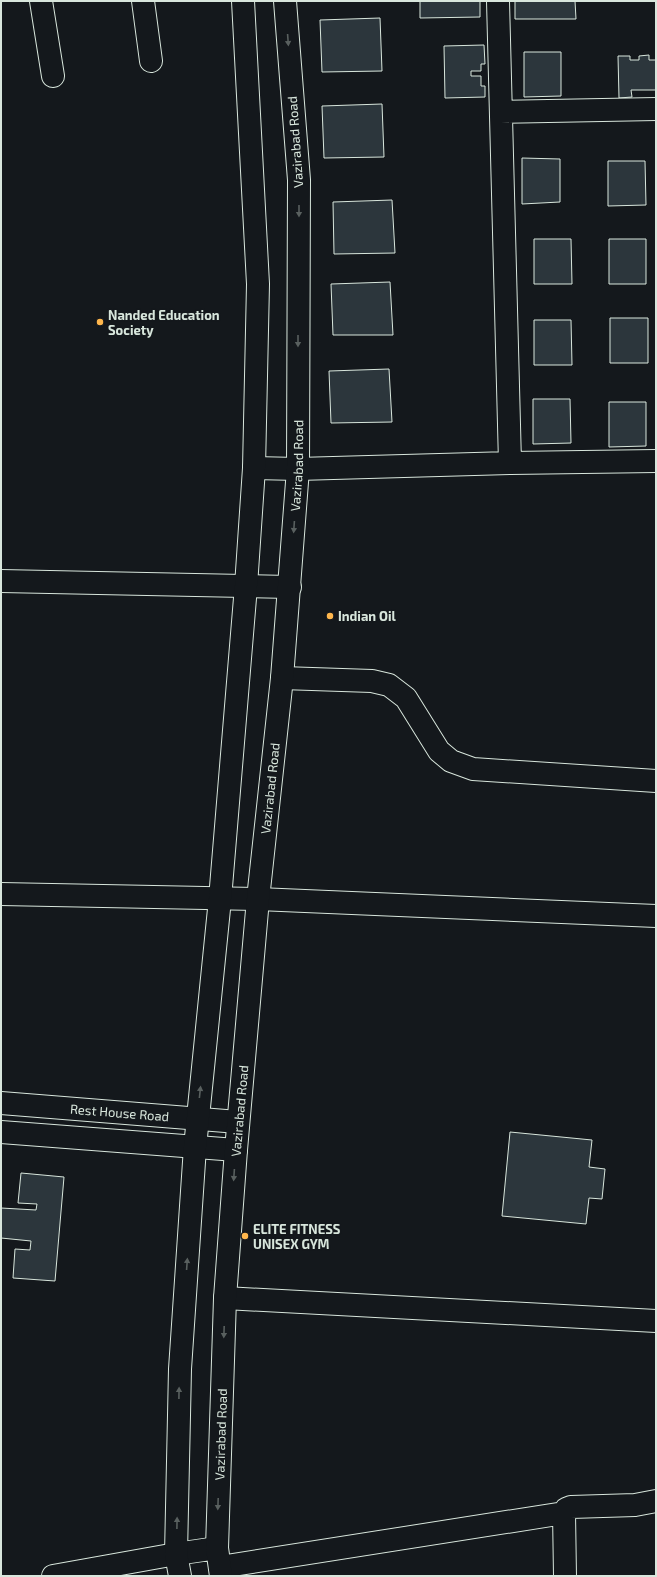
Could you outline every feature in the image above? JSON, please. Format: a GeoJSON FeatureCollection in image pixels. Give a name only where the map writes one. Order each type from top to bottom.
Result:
{"type":"FeatureCollection","features":[{"type":"Feature","properties":{"kind":"street"},"geometry":{"type":"LineString","coordinates":[[41,1],[53,76]]}},
{"type":"Feature","properties":{"kind":"street"},"geometry":{"type":"LineString","coordinates":[[144,1],[151,61]]}},
{"type":"Feature","properties":{"kind":"street"},"geometry":{"type":"LineString","coordinates":[[180,1576],[176,1554],[180,1369],[197,1118],[220,898],[246,586],[254,468],[258,284],[243,1]]}},
{"type":"Feature","properties":{"kind":"street","name":"Vazirabad Road"},"geometry":{"type":"LineString","coordinates":[[219,1564],[225,1298],[238,1122],[258,899],[282,678],[298,469],[299,180],[285,1]]}},
{"type":"Feature","properties":{"kind":"street"},"geometry":{"type":"LineString","coordinates":[[498,1],[510,463]]}},
{"type":"Feature","properties":{"kind":"street"},"geometry":{"type":"LineString","coordinates":[[501,112],[656,109]]}},
{"type":"Feature","properties":{"kind":"street"},"geometry":{"type":"LineString","coordinates":[[254,468],[298,469],[510,463],[656,461]]}},
{"type":"Feature","properties":{"kind":"street"},"geometry":{"type":"LineString","coordinates":[[1,581],[290,587]]}},
{"type":"Feature","properties":{"kind":"street"},"geometry":{"type":"LineString","coordinates":[[282,678],[372,680],[389,685],[406,698],[439,751],[452,761],[473,769],[656,781]]}},
{"type":"Feature","properties":{"kind":"street"},"geometry":{"type":"LineString","coordinates":[[1,894],[258,899],[656,916]]}},
{"type":"Feature","properties":{"kind":"street","name":"Rest House Road"},"geometry":{"type":"LineString","coordinates":[[1,1103],[238,1122]]}},
{"type":"Feature","properties":{"kind":"street"},"geometry":{"type":"LineString","coordinates":[[1,1132],[236,1150]]}},
{"type":"Feature","properties":{"kind":"street"},"geometry":{"type":"LineString","coordinates":[[225,1298],[656,1321]]}},
{"type":"Feature","properties":{"kind":"street"},"geometry":{"type":"LineString","coordinates":[[565,1576],[564,1514],[566,1509],[571,1507],[635,1505],[656,1502]]}},
{"type":"Feature","properties":{"kind":"street"},"geometry":{"type":"LineString","coordinates":[[53,1576],[176,1554],[219,1564],[564,1514]]}},
{"type":"Feature","properties":{"kind":"building"},"geometry":{"type":"Polygon","coordinates":[[[420,1],[480,1],[480,17],[420,18],[420,1]]]}},
{"type":"Feature","properties":{"kind":"building"},"geometry":{"type":"Polygon","coordinates":[[[515,1],[575,1],[576,19],[515,19],[515,1]]]}},
{"type":"Feature","properties":{"kind":"building"},"geometry":{"type":"Polygon","coordinates":[[[380,18],[382,71],[322,72],[320,20],[380,18]]]}},
{"type":"Feature","properties":{"kind":"building"},"geometry":{"type":"Polygon","coordinates":[[[484,45],[485,64],[481,64],[481,71],[471,71],[471,76],[481,76],[481,86],[485,86],[485,97],[445,98],[444,46],[484,45]]]}},
{"type":"Feature","properties":{"kind":"building"},"geometry":{"type":"Polygon","coordinates":[[[524,52],[561,52],[561,96],[524,97],[524,52]]]}},
{"type":"Feature","properties":{"kind":"building"},"geometry":{"type":"Polygon","coordinates":[[[649,55],[649,60],[656,60],[656,90],[631,90],[632,97],[619,98],[618,56],[630,56],[630,60],[639,60],[639,56],[649,55]]]}},
{"type":"Feature","properties":{"kind":"building"},"geometry":{"type":"Polygon","coordinates":[[[382,104],[384,157],[324,158],[322,106],[382,104]]]}},
{"type":"Feature","properties":{"kind":"building"},"geometry":{"type":"Polygon","coordinates":[[[522,158],[560,159],[560,202],[522,204],[522,158]]]}},
{"type":"Feature","properties":{"kind":"building"},"geometry":{"type":"Polygon","coordinates":[[[608,161],[645,161],[646,205],[608,206],[608,161]]]}},
{"type":"Feature","properties":{"kind":"building"},"geometry":{"type":"Polygon","coordinates":[[[392,200],[395,253],[334,254],[333,202],[392,200]]]}},
{"type":"Feature","properties":{"kind":"building"},"geometry":{"type":"Polygon","coordinates":[[[534,239],[571,239],[572,284],[534,284],[534,239]]]}},
{"type":"Feature","properties":{"kind":"building"},"geometry":{"type":"Polygon","coordinates":[[[609,239],[646,239],[646,284],[609,284],[609,239]]]}},
{"type":"Feature","properties":{"kind":"building"},"geometry":{"type":"Polygon","coordinates":[[[390,282],[393,335],[333,335],[331,284],[390,282]]]}},
{"type":"Feature","properties":{"kind":"building"},"geometry":{"type":"Polygon","coordinates":[[[610,318],[648,318],[648,363],[610,363],[610,318]]]}},
{"type":"Feature","properties":{"kind":"building"},"geometry":{"type":"Polygon","coordinates":[[[534,320],[571,320],[572,365],[534,365],[534,320]]]}},
{"type":"Feature","properties":{"kind":"building"},"geometry":{"type":"Polygon","coordinates":[[[389,369],[392,422],[331,423],[329,371],[389,369]]]}},
{"type":"Feature","properties":{"kind":"building"},"geometry":{"type":"Polygon","coordinates":[[[533,399],[570,399],[571,443],[533,444],[533,399]]]}},
{"type":"Feature","properties":{"kind":"building"},"geometry":{"type":"Polygon","coordinates":[[[609,402],[646,402],[646,446],[609,447],[609,402]]]}},
{"type":"Feature","properties":{"kind":"building"},"geometry":{"type":"Polygon","coordinates":[[[510,1132],[592,1140],[589,1167],[605,1169],[602,1199],[589,1198],[586,1224],[502,1216],[510,1132]]]}},
{"type":"Feature","properties":{"kind":"building"},"geometry":{"type":"Polygon","coordinates":[[[21,1173],[64,1177],[55,1281],[13,1278],[15,1249],[30,1250],[31,1241],[1,1238],[1,1208],[36,1210],[37,1204],[18,1203],[21,1173]]]}},
{"type":"Feature","properties":{"kind":"place","name":"Nanded Education Society"},"geometry":{"type":"Point","coordinates":[100,322]}},
{"type":"Feature","properties":{"kind":"place","name":"Indian Oil"},"geometry":{"type":"Point","coordinates":[330,616]}},
{"type":"Feature","properties":{"kind":"place","name":"ELITE FITNESS UNISEX GYM"},"geometry":{"type":"Point","coordinates":[245,1236]}}]}
